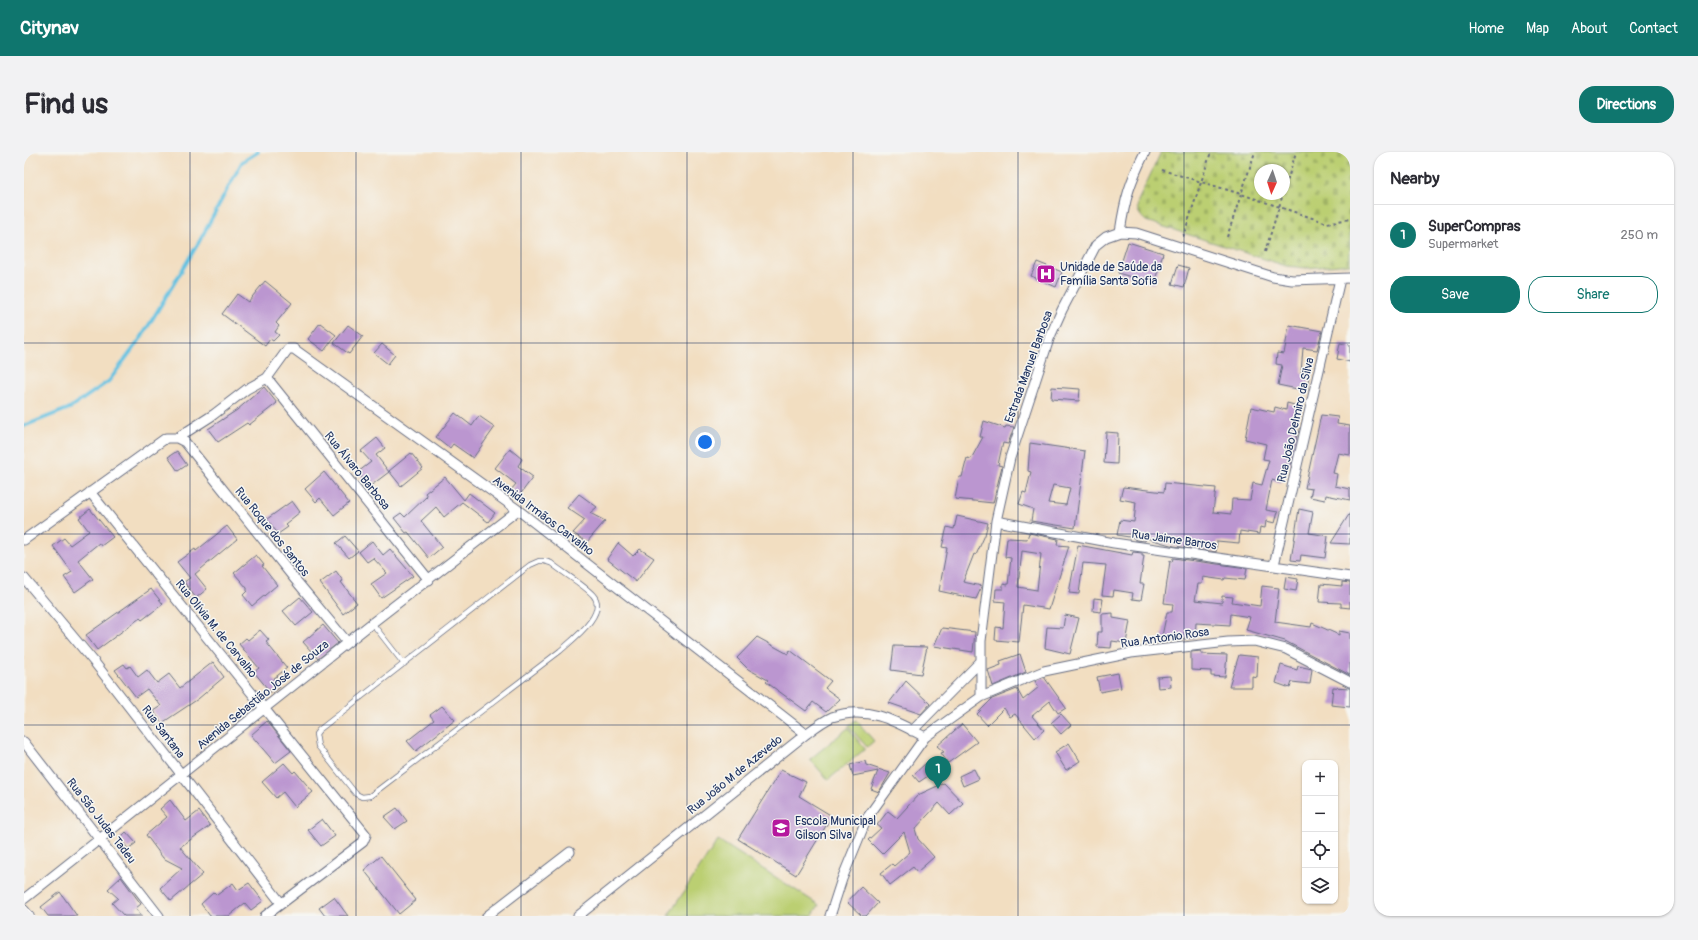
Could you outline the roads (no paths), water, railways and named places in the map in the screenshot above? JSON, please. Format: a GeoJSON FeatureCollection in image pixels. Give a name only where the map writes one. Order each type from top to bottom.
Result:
{"type":"FeatureCollection","features":[{"type":"Feature","properties":{"kind":"street"},"geometry":{"type":"LineString","coordinates":[[1145,152],[1130,182],[1120,232],[1136,233],[1273,277],[1292,280],[1340,280],[1350,278]]}},
{"type":"Feature","properties":{"kind":"street","name":"Estrada Manuel Barbosa"},"geometry":{"type":"LineString","coordinates":[[981,697],[982,642],[996,521],[1010,458],[1049,339],[1062,310],[1096,245],[1106,237],[1120,232]]}},
{"type":"Feature","properties":{"kind":"street","name":"Rua João Delmiro da Silva"},"geometry":{"type":"LineString","coordinates":[[1274,565],[1340,280]]}},
{"type":"Feature","properties":{"kind":"street","name":"Avenida Irmãos Carvalho"},"geometry":{"type":"LineString","coordinates":[[267,378],[283,353],[288,349],[294,349],[518,510],[806,734]]}},
{"type":"Feature","properties":{"kind":"street"},"geometry":{"type":"LineString","coordinates":[[24,540],[166,438],[177,438],[212,415],[247,389],[267,378]]}},
{"type":"Feature","properties":{"kind":"street","name":"Rua Álvaro Barbosa"},"geometry":{"type":"LineString","coordinates":[[267,378],[428,580]]}},
{"type":"Feature","properties":{"kind":"street","name":"Rua Roque dos Santos"},"geometry":{"type":"LineString","coordinates":[[177,438],[185,442],[293,578],[347,642]]}},
{"type":"Feature","properties":{"kind":"street","name":"Rua Olívia M. de Carvalho"},"geometry":{"type":"LineString","coordinates":[[90,492],[365,832],[367,837],[363,842],[281,903]]}},
{"type":"Feature","properties":{"kind":"street","name":"Avenida Sebastião José de Souza"},"geometry":{"type":"LineString","coordinates":[[24,899],[265,710],[347,642],[518,510]]}},
{"type":"Feature","properties":{"kind":"street","name":"Rua Jaime Barros"},"geometry":{"type":"LineString","coordinates":[[996,521],[1114,543],[1350,577]]}},
{"type":"Feature","properties":{"kind":"street","name":"Rua Santana"},"geometry":{"type":"LineString","coordinates":[[24,578],[95,663],[281,903]]}},
{"type":"Feature","properties":{"kind":"street","name":"Rua Antonio Rosa"},"geometry":{"type":"LineString","coordinates":[[981,697],[1044,671],[1130,653],[1228,642],[1254,641],[1286,649],[1350,682]]}},
{"type":"Feature","properties":{"kind":"street"},"geometry":{"type":"LineString","coordinates":[[912,731],[981,661]]}},
{"type":"Feature","properties":{"kind":"street"},"geometry":{"type":"LineString","coordinates":[[830,916],[842,879],[867,818],[925,737],[981,697]]}},
{"type":"Feature","properties":{"kind":"street","name":"Rua João M de Azevedo"},"geometry":{"type":"LineString","coordinates":[[578,916],[806,734],[831,718],[859,712],[888,718],[925,737]]}},
{"type":"Feature","properties":{"kind":"street","name":"Rua São Judas Tadeu"},"geometry":{"type":"LineString","coordinates":[[24,742],[159,916]]}},
{"type":"Feature","properties":{"kind":"street"},"geometry":{"type":"LineString","coordinates":[[487,916],[570,852]]}},
{"type":"Feature","properties":{"kind":"street"},"geometry":{"type":"LineString","coordinates":[[264,916],[281,903]]}},
{"type":"Feature","properties":{"kind":"street"},"geometry":{"type":"LineString","coordinates":[[24,910],[29,916]]}},
{"type":"Feature","properties":{"kind":"lane"},"geometry":{"type":"LineString","coordinates":[[539,561],[550,563],[592,594],[596,599],[597,610],[595,616],[575,637],[370,796],[362,797],[356,794],[318,746],[316,734],[319,730],[404,664],[530,565],[539,561]]}},
{"type":"Feature","properties":{"kind":"lane"},"geometry":{"type":"LineString","coordinates":[[372,623],[404,664]]}},
{"type":"Feature","properties":{"kind":"waterway"},"geometry":{"type":"LineString","coordinates":[[24,426],[70,408],[109,381],[141,338],[199,242],[242,162],[258,152]]}},
{"type":"Feature","properties":{"kind":"place","name":"Unidade de Saúde da Família Santa Sofia"},"geometry":{"type":"Point","coordinates":[1046,274]}},
{"type":"Feature","properties":{"kind":"place","name":"SuperCompras"},"geometry":{"type":"Point","coordinates":[938,789]}},
{"type":"Feature","properties":{"kind":"place","name":"Escola Municipal Gilson Silva"},"geometry":{"type":"Point","coordinates":[781,828]}}]}
